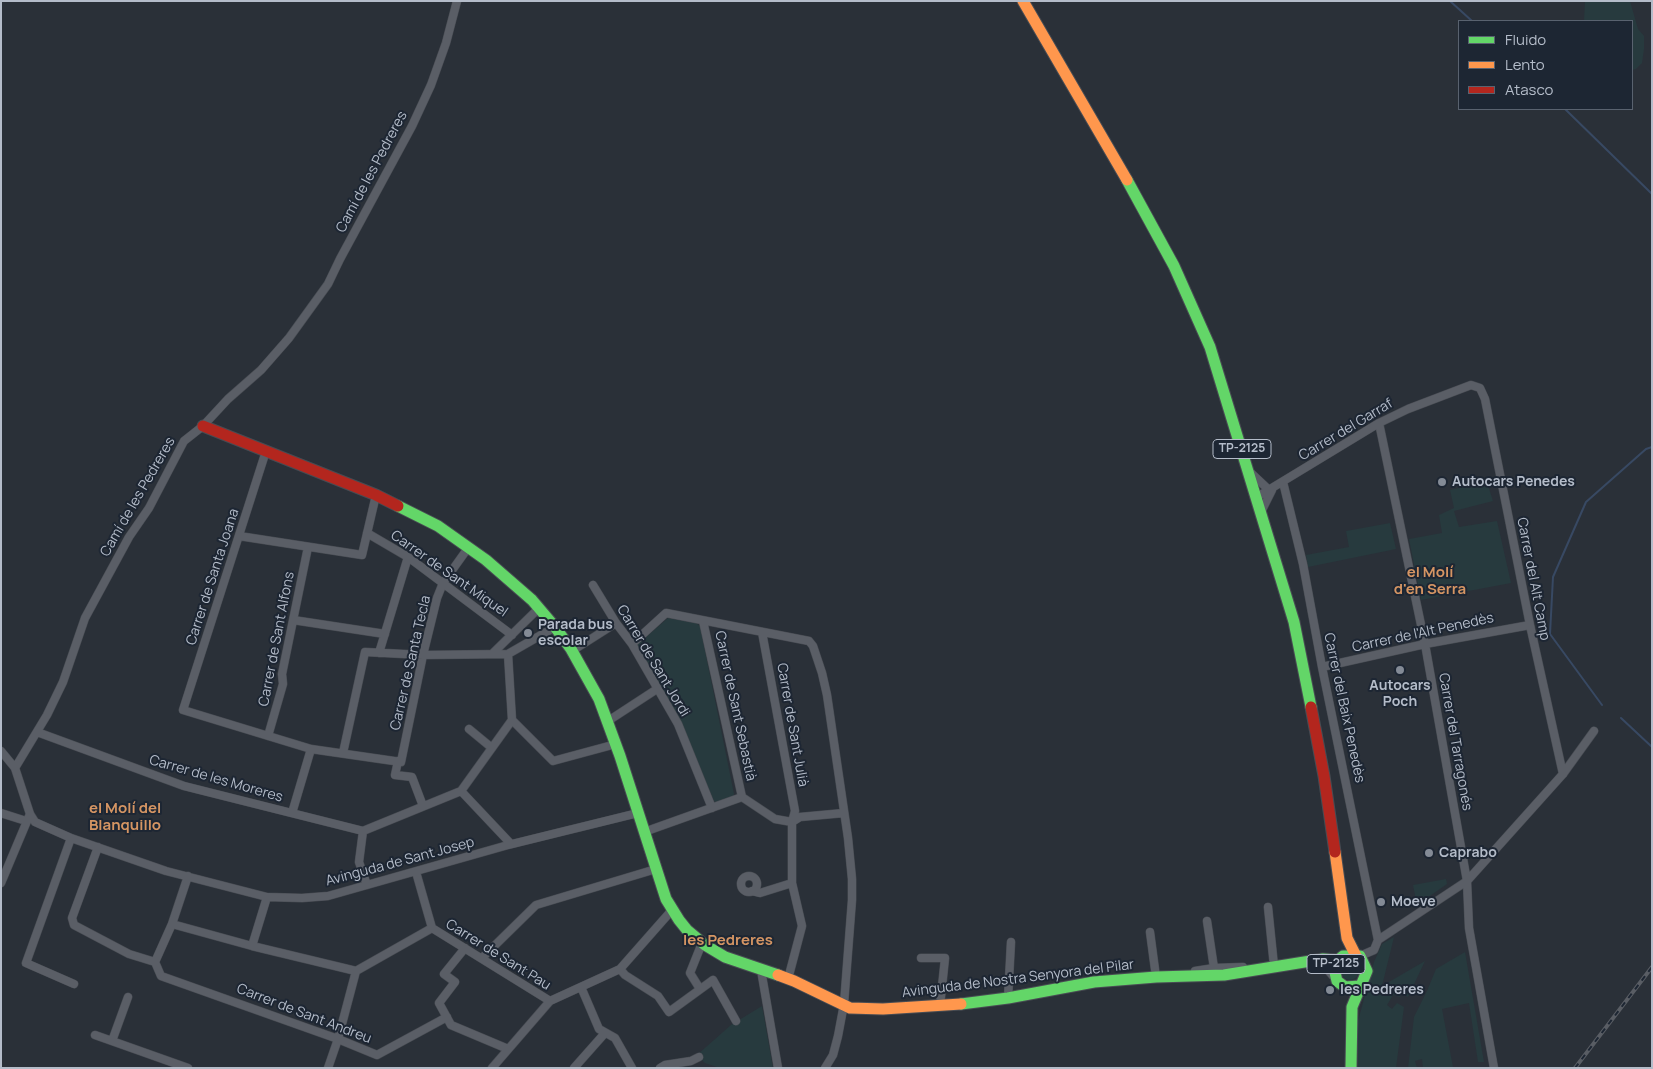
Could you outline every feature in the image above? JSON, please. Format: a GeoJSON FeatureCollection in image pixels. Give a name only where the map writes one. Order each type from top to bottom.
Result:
{"type":"FeatureCollection","features":[{"type":"Feature","properties":{"kind":"street","name":"Camí de les Pedreres"},"geometry":{"type":"LineString","coordinates":[[15,768],[47,715],[63,682],[85,618],[129,537],[150,508],[184,441],[203,426],[261,370],[289,338],[328,284],[408,134],[431,85],[446,43],[457,1]]}},
{"type":"Feature","properties":{"kind":"street","name":"TP-2125"},"geometry":{"type":"LineString","coordinates":[[1023,1],[1152,224],[1174,266],[1210,347],[1257,497],[1294,622],[1324,776],[1347,938],[1364,963],[1367,971],[1352,1007],[1352,1068]]}},
{"type":"Feature","properties":{"kind":"street","name":"Carrer del Garraf"},"geometry":{"type":"LineString","coordinates":[[1257,497],[1379,423],[1408,409],[1471,386],[1480,388]]}},
{"type":"Feature","properties":{"kind":"street","name":"Carrer del Alt Camp"},"geometry":{"type":"LineString","coordinates":[[1480,388],[1485,399],[1530,625],[1563,774]]}},
{"type":"Feature","properties":{"kind":"street","name":"Carrer del Tarragonés"},"geometry":{"type":"LineString","coordinates":[[1379,423],[1425,644],[1467,881],[1469,928],[1494,1068]]}},
{"type":"Feature","properties":{"kind":"street","name":"Avinguda de Nostra Senyora del Pilar"},"geometry":{"type":"LineString","coordinates":[[203,426],[376,495],[430,522],[503,574],[539,608],[572,651],[589,680],[608,721],[666,899],[687,930],[702,943],[725,957],[788,979],[850,1008],[860,1009],[940,1006],[1008,998],[1094,982],[1156,977],[1224,975],[1274,966],[1340,958]]}},
{"type":"Feature","properties":{"kind":"street","name":"Carrer de Santa Joana"},"geometry":{"type":"LineString","coordinates":[[266,451],[183,710],[268,736]]}},
{"type":"Feature","properties":{"kind":"street"},"geometry":{"type":"LineString","coordinates":[[1248,470],[1271,489],[1261,512]]}},
{"type":"Feature","properties":{"kind":"street","name":"Carrer del Baix Penedès"},"geometry":{"type":"LineString","coordinates":[[1283,482],[1303,564],[1322,667],[1378,940]]}},
{"type":"Feature","properties":{"kind":"street"},"geometry":{"type":"LineString","coordinates":[[239,536],[362,555],[376,495]]}},
{"type":"Feature","properties":{"kind":"street","name":"Carrer de Sant Miquel"},"geometry":{"type":"LineString","coordinates":[[367,533],[408,557],[512,635]]}},
{"type":"Feature","properties":{"kind":"street","name":"Carrer de Sant Alfons"},"geometry":{"type":"LineString","coordinates":[[268,736],[284,684],[282,674],[308,547]]}},
{"type":"Feature","properties":{"kind":"street","name":"Carrer de Santa Tecla"},"geometry":{"type":"LineString","coordinates":[[400,761],[422,655],[437,598],[444,583],[468,548]]}},
{"type":"Feature","properties":{"kind":"street"},"geometry":{"type":"LineString","coordinates":[[379,653],[408,557]]}},
{"type":"Feature","properties":{"kind":"street","name":"Carrer de Sant Jordi"},"geometry":{"type":"LineString","coordinates":[[593,585],[616,623],[632,644],[678,724],[712,808]]}},
{"type":"Feature","properties":{"kind":"street"},"geometry":{"type":"LineString","coordinates":[[492,654],[539,608]]}},
{"type":"Feature","properties":{"kind":"street"},"geometry":{"type":"LineString","coordinates":[[632,644],[666,613],[809,641],[813,646],[825,683],[851,863],[852,900],[844,1004],[833,1055],[825,1068]]}},
{"type":"Feature","properties":{"kind":"street"},"geometry":{"type":"LineString","coordinates":[[293,620],[385,634]]}},
{"type":"Feature","properties":{"kind":"street","name":"Carrer de Sant Sebastià"},"geometry":{"type":"LineString","coordinates":[[703,620],[742,797]]}},
{"type":"Feature","properties":{"kind":"street"},"geometry":{"type":"LineString","coordinates":[[572,651],[616,623]]}},
{"type":"Feature","properties":{"kind":"street","name":"Carrer de l'Alt Penedès"},"geometry":{"type":"LineString","coordinates":[[1322,667],[1425,644],[1530,625]]}},
{"type":"Feature","properties":{"kind":"street"},"geometry":{"type":"LineString","coordinates":[[343,753],[365,652],[422,655],[508,654],[555,627]]}},
{"type":"Feature","properties":{"kind":"street","name":"Carrer de Sant Julià"},"geometry":{"type":"LineString","coordinates":[[762,632],[795,811],[792,822],[792,883],[802,926],[788,979]]}},
{"type":"Feature","properties":{"kind":"street"},"geometry":{"type":"LineString","coordinates":[[366,885],[360,862],[363,831],[461,791],[512,720],[508,654]]}},
{"type":"Feature","properties":{"kind":"street"},"geometry":{"type":"LineString","coordinates":[[608,721],[657,689]]}},
{"type":"Feature","properties":{"kind":"street"},"geometry":{"type":"LineString","coordinates":[[512,720],[552,761],[616,744]]}},
{"type":"Feature","properties":{"kind":"street"},"geometry":{"type":"LineString","coordinates":[[469,729],[492,748]]}},
{"type":"Feature","properties":{"kind":"street"},"geometry":{"type":"LineString","coordinates":[[1358,956],[1374,950],[1378,940],[1467,881],[1563,774],[1594,731]]}},
{"type":"Feature","properties":{"kind":"street","name":"Carrer de les Moreres"},"geometry":{"type":"LineString","coordinates":[[36,732],[184,786],[363,831]]}},
{"type":"Feature","properties":{"kind":"street"},"geometry":{"type":"LineString","coordinates":[[268,736],[311,748],[400,761],[395,775],[412,777],[422,806]]}},
{"type":"Feature","properties":{"kind":"street"},"geometry":{"type":"LineString","coordinates":[[292,813],[311,748]]}},
{"type":"Feature","properties":{"kind":"street"},"geometry":{"type":"LineString","coordinates":[[1,751],[15,768],[28,818],[1,883]]}},
{"type":"Feature","properties":{"kind":"street"},"geometry":{"type":"LineString","coordinates":[[461,791],[511,844]]}},
{"type":"Feature","properties":{"kind":"street"},"geometry":{"type":"LineString","coordinates":[[644,832],[742,797],[775,819],[792,822],[800,817],[844,813]]}},
{"type":"Feature","properties":{"kind":"street","name":"Avinguda de Sant Josep"},"geometry":{"type":"LineString","coordinates":[[1,813],[28,818],[71,838],[166,871],[267,897],[302,898],[328,896],[511,844],[638,813]]}},
{"type":"Feature","properties":{"kind":"street"},"geometry":{"type":"LineString","coordinates":[[71,838],[26,964],[74,984]]}},
{"type":"Feature","properties":{"kind":"street"},"geometry":{"type":"LineString","coordinates":[[98,847],[72,918],[74,925],[129,954],[155,962],[172,924],[188,876]]}},
{"type":"Feature","properties":{"kind":"street"},"geometry":{"type":"LineString","coordinates":[[482,958],[536,905],[656,870]]}},
{"type":"Feature","properties":{"kind":"street","name":"Carrer de Sant Pau"},"geometry":{"type":"LineString","coordinates":[[416,872],[432,928],[550,1001]]}},
{"type":"Feature","properties":{"kind":"street"},"geometry":{"type":"LineString","coordinates":[[756,890],[792,883]]}},
{"type":"Feature","properties":{"kind":"street"},"geometry":{"type":"LineString","coordinates":[[252,946],[267,897]]}},
{"type":"Feature","properties":{"kind":"street"},"geometry":{"type":"LineString","coordinates":[[1268,907],[1274,966]]}},
{"type":"Feature","properties":{"kind":"street"},"geometry":{"type":"LineString","coordinates":[[492,1068],[550,1001],[620,969],[672,910]]}},
{"type":"Feature","properties":{"kind":"street"},"geometry":{"type":"LineString","coordinates":[[1207,921],[1214,968]]}},
{"type":"Feature","properties":{"kind":"street"},"geometry":{"type":"LineString","coordinates":[[172,924],[252,946],[356,971],[432,928]]}},
{"type":"Feature","properties":{"kind":"street"},"geometry":{"type":"LineString","coordinates":[[1150,932],[1156,977]]}},
{"type":"Feature","properties":{"kind":"street","name":"TP-2125"},"geometry":{"type":"LineString","coordinates":[[1347,938],[1340,958],[1334,968],[1338,981],[1352,1007]]}},
{"type":"Feature","properties":{"kind":"street"},"geometry":{"type":"LineString","coordinates":[[1008,998],[1011,942]]}},
{"type":"Feature","properties":{"kind":"street"},"geometry":{"type":"LineString","coordinates":[[700,989],[690,973],[702,943]]}},
{"type":"Feature","properties":{"kind":"street"},"geometry":{"type":"LineString","coordinates":[[465,948],[444,974],[455,982],[440,1003],[451,1025],[508,1049]]}},
{"type":"Feature","properties":{"kind":"street"},"geometry":{"type":"LineString","coordinates":[[1367,971],[1371,951]]}},
{"type":"Feature","properties":{"kind":"street","name":"TP-2125"},"geometry":{"type":"LineString","coordinates":[[1340,958],[1349,955],[1358,956]]}},
{"type":"Feature","properties":{"kind":"street"},"geometry":{"type":"LineString","coordinates":[[921,958],[945,958],[940,1006]]}},
{"type":"Feature","properties":{"kind":"street","name":"Carrer de Sant Andreu"},"geometry":{"type":"LineString","coordinates":[[155,962],[161,976],[338,1039],[377,1055],[447,1017]]}},
{"type":"Feature","properties":{"kind":"street","name":"Avinguda de Nostra Senyora del Pilar"},"geometry":{"type":"LineString","coordinates":[[1305,962],[1319,964],[1327,969],[1338,981]]}},
{"type":"Feature","properties":{"kind":"street","name":"Avinguda de Nostra Senyora del Pilar"},"geometry":{"type":"LineString","coordinates":[[1156,977],[1214,968],[1274,966]]}},
{"type":"Feature","properties":{"kind":"street"},"geometry":{"type":"LineString","coordinates":[[620,969],[625,975],[658,996],[669,1012],[713,980],[736,1021]]}},
{"type":"Feature","properties":{"kind":"street"},"geometry":{"type":"LineString","coordinates":[[761,970],[778,1068]]}},
{"type":"Feature","properties":{"kind":"street"},"geometry":{"type":"LineString","coordinates":[[328,1068],[338,1039],[356,971]]}},
{"type":"Feature","properties":{"kind":"street","name":"TP-2125"},"geometry":{"type":"LineString","coordinates":[[1338,981],[1348,988],[1360,986]]}},
{"type":"Feature","properties":{"kind":"street"},"geometry":{"type":"LineString","coordinates":[[581,987],[599,1029],[615,1038],[632,1068]]}},
{"type":"Feature","properties":{"kind":"street"},"geometry":{"type":"LineString","coordinates":[[112,1041],[128,997]]}},
{"type":"Feature","properties":{"kind":"street"},"geometry":{"type":"LineString","coordinates":[[574,1068],[605,1032]]}},
{"type":"Feature","properties":{"kind":"street"},"geometry":{"type":"LineString","coordinates":[[95,1035],[188,1068]]}},
{"type":"Feature","properties":{"kind":"street"},"geometry":{"type":"LineString","coordinates":[[660,1068],[665,1065],[691,1061],[698,1057]]}},
{"type":"Feature","properties":{"kind":"green space"},"geometry":{"type":"Polygon","coordinates":[[[1585,1],[1630,1],[1638,29],[1644,36],[1642,63],[1633,70],[1633,20],[1584,20],[1585,1]]]}},
{"type":"Feature","properties":{"kind":"green space"},"geometry":{"type":"Polygon","coordinates":[[[1487,482],[1493,501],[1454,511],[1459,527],[1497,521],[1511,583],[1421,600],[1409,539],[1442,533],[1439,515],[1454,508],[1450,490],[1487,482]]]}},
{"type":"Feature","properties":{"kind":"green space"},"geometry":{"type":"Polygon","coordinates":[[[1390,523],[1396,549],[1308,567],[1306,555],[1349,547],[1346,531],[1390,523]]]}},
{"type":"Feature","properties":{"kind":"green space"},"geometry":{"type":"Polygon","coordinates":[[[668,618],[696,623],[700,626],[734,794],[733,798],[717,803],[714,801],[677,717],[636,649],[637,645],[668,618]]]}},
{"type":"Feature","properties":{"kind":"green space"},"geometry":{"type":"Polygon","coordinates":[[[1446,879],[1447,884],[1417,905],[1413,885],[1446,879]]]}},
{"type":"Feature","properties":{"kind":"green space"},"geometry":{"type":"Polygon","coordinates":[[[1394,937],[1382,986],[1425,961],[1408,997],[1401,994],[1400,997],[1393,995],[1387,1005],[1392,1009],[1397,1003],[1404,1007],[1396,1068],[1358,1068],[1358,1021],[1374,962],[1382,944],[1394,937]]]}},
{"type":"Feature","properties":{"kind":"green space"},"geometry":{"type":"Polygon","coordinates":[[[1465,952],[1484,1062],[1478,1062],[1469,1003],[1442,1009],[1453,1067],[1423,1068],[1422,1059],[1415,1061],[1417,1068],[1408,1068],[1414,1017],[1436,969],[1465,952]]]}},
{"type":"Feature","properties":{"kind":"green space"},"geometry":{"type":"Polygon","coordinates":[[[1350,962],[1356,965],[1359,971],[1356,977],[1350,980],[1344,977],[1341,971],[1344,965],[1350,962]]]}},
{"type":"Feature","properties":{"kind":"green space"},"geometry":{"type":"Polygon","coordinates":[[[762,1006],[773,1068],[720,1068],[705,1063],[697,1055],[731,1025],[762,1006]]]}},
{"type":"Feature","properties":{"kind":"waterway"},"geometry":{"type":"LineString","coordinates":[[1450,1],[1471,20]]}},
{"type":"Feature","properties":{"kind":"waterway"},"geometry":{"type":"LineString","coordinates":[[1566,110],[1652,194]]}},
{"type":"Feature","properties":{"kind":"waterway"},"geometry":{"type":"LineString","coordinates":[[1602,705],[1550,634],[1553,577],[1586,502],[1646,449],[1652,447]]}},
{"type":"Feature","properties":{"kind":"waterway"},"geometry":{"type":"LineString","coordinates":[[1621,718],[1652,747]]}},
{"type":"Feature","properties":{"kind":"railway"},"geometry":{"type":"LineString","coordinates":[[1575,1068],[1652,967]]}},
{"type":"Feature","properties":{"kind":"traffic: fast"},"geometry":{"type":"LineString","coordinates":[[1127,180],[1174,266],[1210,347],[1294,622],[1311,707]]}},
{"type":"Feature","properties":{"kind":"traffic: fast"},"geometry":{"type":"LineString","coordinates":[[398,506],[438,526],[486,560],[532,600],[555,627],[571,649],[599,699],[620,756],[666,899],[679,920],[687,930],[705,945],[725,957],[778,975]]}},
{"type":"Feature","properties":{"kind":"traffic: fast"},"geometry":{"type":"LineString","coordinates":[[1351,1068],[1352,1007],[1367,971],[1360,956],[1343,956],[1338,960],[1334,968],[1337,981],[1345,987],[1360,986]]}},
{"type":"Feature","properties":{"kind":"traffic: fast"},"geometry":{"type":"LineString","coordinates":[[961,1004],[1008,998],[1094,982],[1156,977],[1224,975],[1323,959],[1338,960]]}},
{"type":"Feature","properties":{"kind":"traffic: slow"},"geometry":{"type":"LineString","coordinates":[[1023,1],[1127,180]]}},
{"type":"Feature","properties":{"kind":"traffic: slow"},"geometry":{"type":"LineString","coordinates":[[1335,852],[1347,938],[1356,956]]}},
{"type":"Feature","properties":{"kind":"traffic: slow"},"geometry":{"type":"LineString","coordinates":[[778,975],[850,1008],[883,1009],[961,1004]]}},
{"type":"Feature","properties":{"kind":"traffic: jam"},"geometry":{"type":"LineString","coordinates":[[203,426],[376,495],[398,506]]}},
{"type":"Feature","properties":{"kind":"traffic: jam"},"geometry":{"type":"LineString","coordinates":[[1311,707],[1324,776],[1335,852]]}},
{"type":"Feature","properties":{"kind":"place","name":"Autocars Penedes"},"geometry":{"type":"Point","coordinates":[1442,482]}},
{"type":"Feature","properties":{"kind":"place","name":"Parada bus escolar"},"geometry":{"type":"Point","coordinates":[528,633]}},
{"type":"Feature","properties":{"kind":"place","name":"Autocars Poch"},"geometry":{"type":"Point","coordinates":[1400,670]}},
{"type":"Feature","properties":{"kind":"place","name":"Caprabo"},"geometry":{"type":"Point","coordinates":[1429,853]}},
{"type":"Feature","properties":{"kind":"place","name":"Moeve"},"geometry":{"type":"Point","coordinates":[1381,902]}},
{"type":"Feature","properties":{"kind":"place","name":"les Pedreres"},"geometry":{"type":"Point","coordinates":[1330,990]}},
{"type":"Feature","properties":{"kind":"district","name":"el Molí d'en Serra"},"geometry":{"type":"Point","coordinates":[1430,582]}},
{"type":"Feature","properties":{"kind":"district","name":"el Molí del Blanquillo"},"geometry":{"type":"Point","coordinates":[125,818]}},
{"type":"Feature","properties":{"kind":"district","name":"les Pedreres"},"geometry":{"type":"Point","coordinates":[728,941]}}]}
